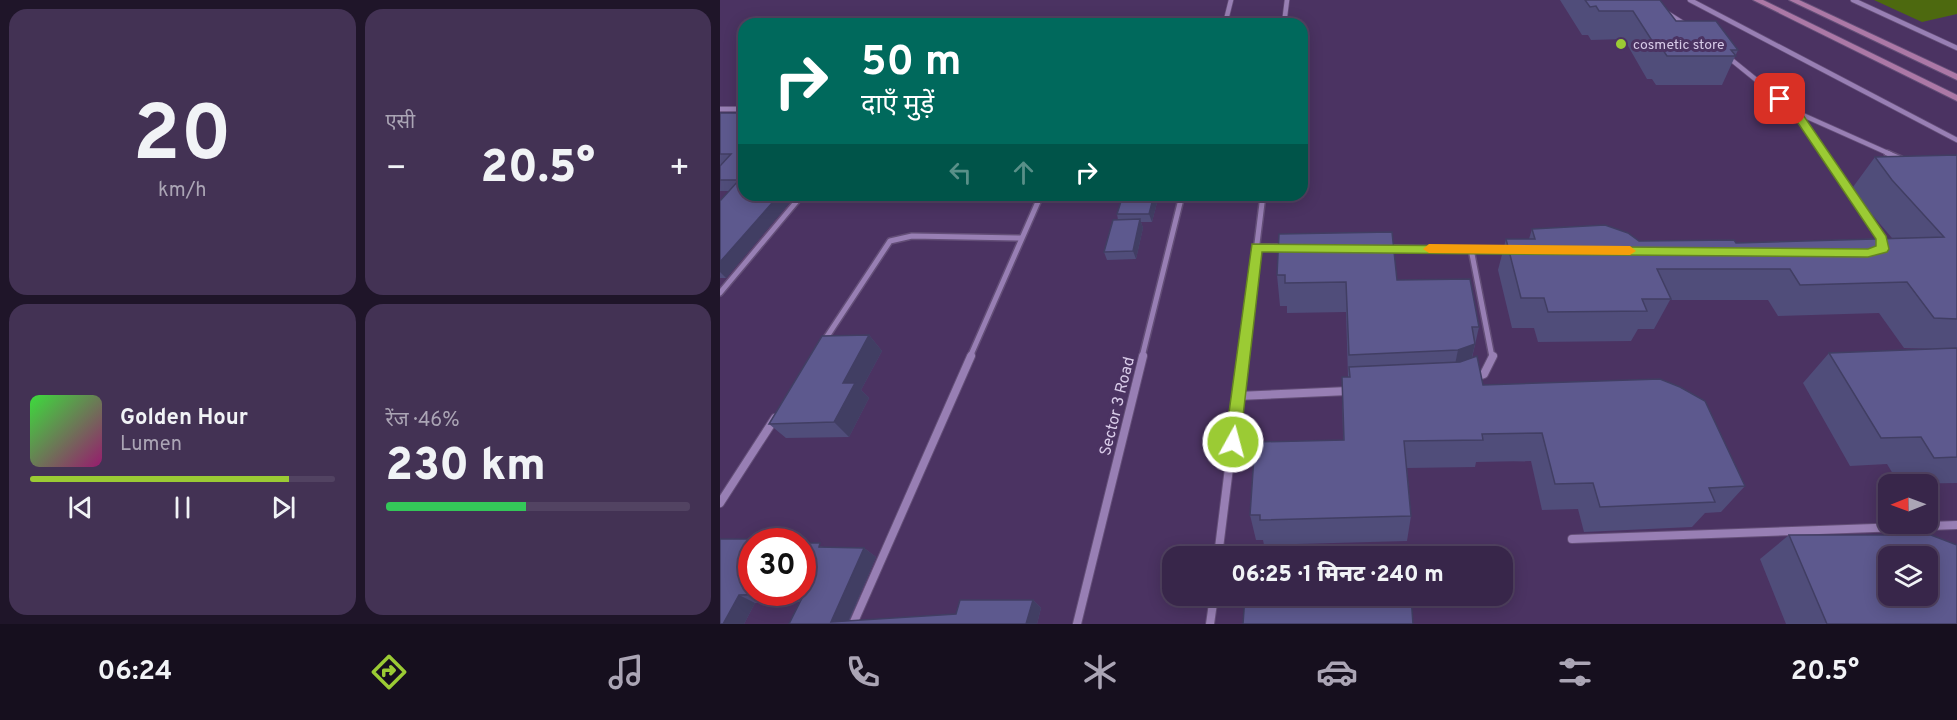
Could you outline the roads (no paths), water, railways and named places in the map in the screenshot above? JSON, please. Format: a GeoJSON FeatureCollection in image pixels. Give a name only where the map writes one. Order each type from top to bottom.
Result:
{"type":"FeatureCollection","features":[{"type":"Feature","properties":{"kind":"main road"},"geometry":{"type":"LineString","coordinates":[[1758,0],[1957,98]]}},
{"type":"Feature","properties":{"kind":"main road"},"geometry":{"type":"LineString","coordinates":[[1793,0],[1957,77]]}},
{"type":"Feature","properties":{"kind":"street"},"geometry":{"type":"LineString","coordinates":[[1226,18],[1231,0]]}},
{"type":"Feature","properties":{"kind":"street"},"geometry":{"type":"LineString","coordinates":[[1285,18],[1287,0]]}},
{"type":"Feature","properties":{"kind":"street"},"geometry":{"type":"LineString","coordinates":[[1690,0],[1957,140]]}},
{"type":"Feature","properties":{"kind":"street"},"geometry":{"type":"LineString","coordinates":[[1853,0],[1957,48]]}},
{"type":"Feature","properties":{"kind":"street"},"geometry":{"type":"LineString","coordinates":[[1662,11],[1689,27]]}},
{"type":"Feature","properties":{"kind":"street"},"geometry":{"type":"LineString","coordinates":[[1722,51],[1796,112],[1910,163]]}},
{"type":"Feature","properties":{"kind":"street"},"geometry":{"type":"LineString","coordinates":[[720,109],[738,109]]}},
{"type":"Feature","properties":{"kind":"street"},"geometry":{"type":"LineString","coordinates":[[1796,112],[1882,239],[1882,249],[1875,251]]}},
{"type":"Feature","properties":{"kind":"street"},"geometry":{"type":"LineString","coordinates":[[720,293],[797,201]]}},
{"type":"Feature","properties":{"kind":"street"},"geometry":{"type":"LineString","coordinates":[[853,624],[1038,201]]}},
{"type":"Feature","properties":{"kind":"street","name":"Sector 3 Road"},"geometry":{"type":"LineString","coordinates":[[1077,624],[1181,201]]}},
{"type":"Feature","properties":{"kind":"street"},"geometry":{"type":"LineString","coordinates":[[1219,546],[1262,201]]}},
{"type":"Feature","properties":{"kind":"street"},"geometry":{"type":"LineString","coordinates":[[821,345],[890,241],[912,236],[1022,238]]}},
{"type":"Feature","properties":{"kind":"street"},"geometry":{"type":"LineString","coordinates":[[1256,247],[1292,248]]}},
{"type":"Feature","properties":{"kind":"street"},"geometry":{"type":"LineString","coordinates":[[1376,248],[1518,250]]}},
{"type":"Feature","properties":{"kind":"street"},"geometry":{"type":"LineString","coordinates":[[1463,381],[1484,374],[1493,356],[1471,249]]}},
{"type":"Feature","properties":{"kind":"street"},"geometry":{"type":"LineString","coordinates":[[1238,396],[1357,390]]}},
{"type":"Feature","properties":{"kind":"street"},"geometry":{"type":"LineString","coordinates":[[720,503],[777,414]]}},
{"type":"Feature","properties":{"kind":"street"},"geometry":{"type":"LineString","coordinates":[[1572,539],[1957,525]]}},
{"type":"Feature","properties":{"kind":"street"},"geometry":{"type":"LineString","coordinates":[[1210,624],[1213,606]]}},
{"type":"Feature","properties":{"kind":"place","name":"cosmetic store"},"geometry":{"type":"Point","coordinates":[1621,44]}}]}
